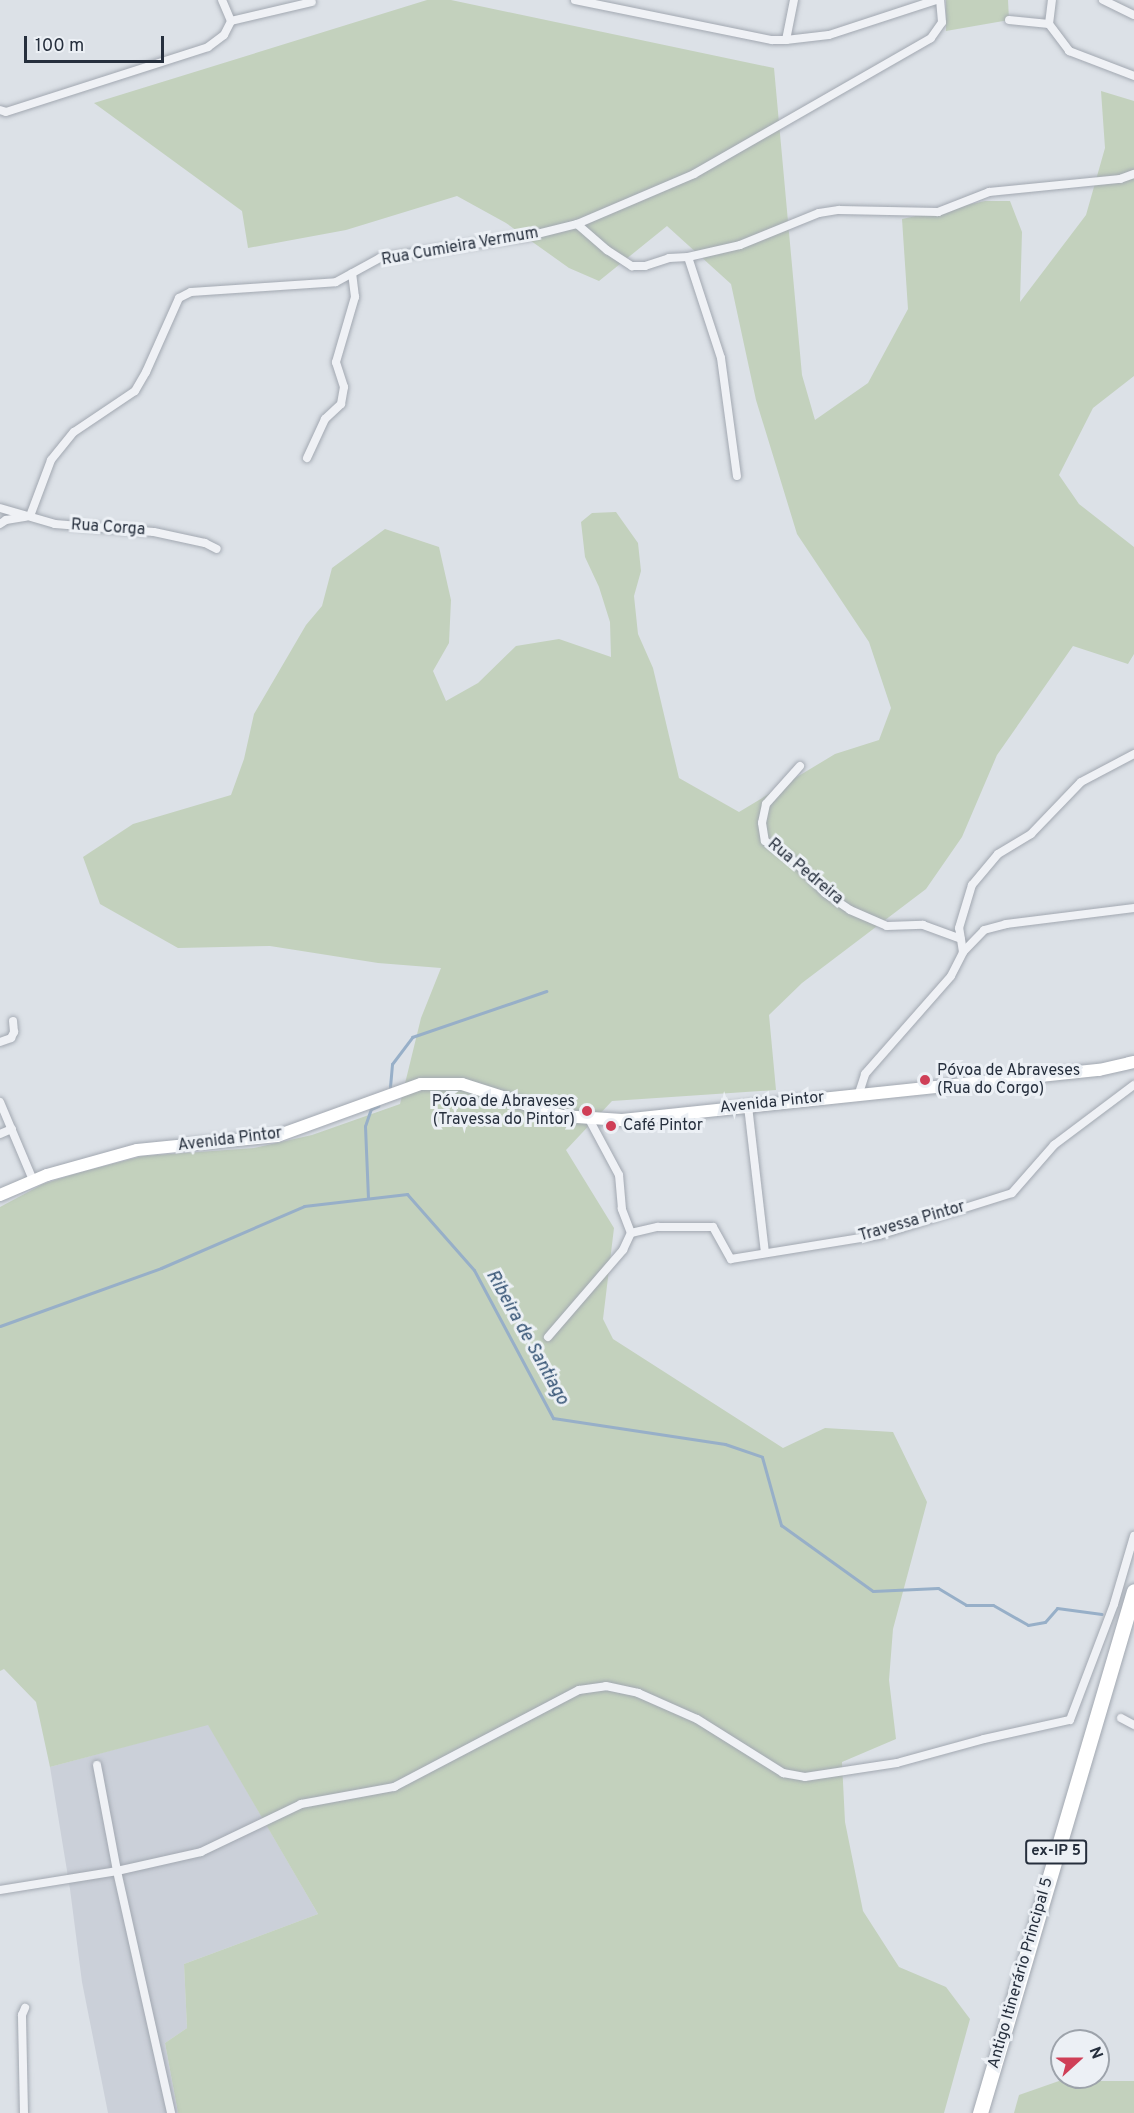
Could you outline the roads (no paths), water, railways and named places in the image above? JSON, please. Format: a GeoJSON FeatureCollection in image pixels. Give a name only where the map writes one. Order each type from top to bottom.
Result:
{"type":"FeatureCollection","features":[{"type":"Feature","properties":{"kind":"highway","name":"Antigo Itinerário Principal 5"},"geometry":{"type":"LineString","coordinates":[[980,2113],[1134,1591]]}},
{"type":"Feature","properties":{"kind":"street"},"geometry":{"type":"LineString","coordinates":[[0,110],[6,112],[208,47],[224,35],[231,21],[222,0]]}},
{"type":"Feature","properties":{"kind":"street"},"geometry":{"type":"LineString","coordinates":[[575,0],[761,38],[786,40],[829,35],[938,0]]}},
{"type":"Feature","properties":{"kind":"street"},"geometry":{"type":"LineString","coordinates":[[786,40],[794,0]]}},
{"type":"Feature","properties":{"kind":"street","name":"Rua Cumieira Vermum"},"geometry":{"type":"LineString","coordinates":[[30,516],[51,460],[74,432],[135,391],[146,372],[179,298],[191,292],[336,282],[380,258],[529,236],[577,224],[694,174],[931,38],[942,22],[938,0]]}},
{"type":"Feature","properties":{"kind":"street"},"geometry":{"type":"LineString","coordinates":[[1048,24],[1052,0]]}},
{"type":"Feature","properties":{"kind":"street"},"geometry":{"type":"LineString","coordinates":[[1103,0],[1134,15]]}},
{"type":"Feature","properties":{"kind":"street"},"geometry":{"type":"LineString","coordinates":[[231,21],[312,2]]}},
{"type":"Feature","properties":{"kind":"street"},"geometry":{"type":"LineString","coordinates":[[1009,20],[1048,24],[1069,51],[1134,76]]}},
{"type":"Feature","properties":{"kind":"street"},"geometry":{"type":"LineString","coordinates":[[577,224],[607,250],[633,266],[645,266],[669,258],[688,257],[740,245],[819,213],[839,210],[938,212],[989,192],[1120,179],[1134,174]]}},
{"type":"Feature","properties":{"kind":"street"},"geometry":{"type":"LineString","coordinates":[[688,257],[721,358],[737,476]]}},
{"type":"Feature","properties":{"kind":"street"},"geometry":{"type":"LineString","coordinates":[[307,458],[325,419],[340,404],[344,387],[336,362],[355,297],[352,273]]}},
{"type":"Feature","properties":{"kind":"street","name":"Rua Corga"},"geometry":{"type":"LineString","coordinates":[[0,508],[56,524],[154,532],[205,543],[217,549]]}},
{"type":"Feature","properties":{"kind":"street"},"geometry":{"type":"LineString","coordinates":[[0,524],[6,520],[30,516]]}},
{"type":"Feature","properties":{"kind":"street"},"geometry":{"type":"LineString","coordinates":[[963,952],[959,928],[972,885],[998,854],[1031,834],[1081,782],[1134,753]]}},
{"type":"Feature","properties":{"kind":"street","name":"Rua Pedreira"},"geometry":{"type":"LineString","coordinates":[[800,766],[766,804],[762,823],[765,841],[796,863],[825,893],[850,910],[887,926],[923,925],[961,939]]}},
{"type":"Feature","properties":{"kind":"street"},"geometry":{"type":"LineString","coordinates":[[859,1093],[865,1074],[951,976],[963,952],[984,930],[1006,924],[1134,908]]}},
{"type":"Feature","properties":{"kind":"street"},"geometry":{"type":"LineString","coordinates":[[0,1042],[11,1038],[14,1032],[13,1022]]}},
{"type":"Feature","properties":{"kind":"street","name":"Avenida Pintor"},"geometry":{"type":"LineString","coordinates":[[0,1195],[33,1180],[137,1150],[277,1136],[421,1084],[462,1084],[501,1095],[548,1113],[589,1119],[622,1120],[859,1093],[1099,1070],[1134,1062]]}},
{"type":"Feature","properties":{"kind":"street","name":"Travessa Pintor"},"geometry":{"type":"LineString","coordinates":[[631,1233],[658,1227],[713,1227],[731,1259],[879,1235],[1012,1193],[1054,1145],[1134,1085]]}},
{"type":"Feature","properties":{"kind":"street"},"geometry":{"type":"LineString","coordinates":[[0,1102],[33,1180]]}},
{"type":"Feature","properties":{"kind":"street"},"geometry":{"type":"LineString","coordinates":[[748,1106],[765,1253]]}},
{"type":"Feature","properties":{"kind":"street"},"geometry":{"type":"LineString","coordinates":[[548,1337],[623,1250],[631,1233],[622,1209],[619,1175],[589,1119]]}},
{"type":"Feature","properties":{"kind":"street"},"geometry":{"type":"LineString","coordinates":[[0,1134],[12,1129]]}},
{"type":"Feature","properties":{"kind":"street"},"geometry":{"type":"LineString","coordinates":[[0,1890],[117,1871],[201,1852],[301,1804],[394,1787],[579,1690],[606,1686],[638,1693],[697,1719],[783,1773],[805,1778],[897,1763],[984,1739],[1070,1720],[1114,1604],[1134,1536]]}},
{"type":"Feature","properties":{"kind":"street"},"geometry":{"type":"LineString","coordinates":[[1120,1718],[1134,1725]]}},
{"type":"Feature","properties":{"kind":"street"},"geometry":{"type":"LineString","coordinates":[[97,1765],[117,1871],[171,2113]]}},
{"type":"Feature","properties":{"kind":"street"},"geometry":{"type":"LineString","coordinates":[[24,2113],[22,2015],[25,2008]]}},
{"type":"Feature","properties":{"kind":"waterway"},"geometry":{"type":"LineString","coordinates":[[390,1087],[392,1064],[412,1037],[546,991]]}},
{"type":"Feature","properties":{"kind":"waterway"},"geometry":{"type":"LineString","coordinates":[[368,1198],[365,1126],[371,1109],[378,1106]]}},
{"type":"Feature","properties":{"kind":"waterway","name":"Ribeira de Santiago"},"geometry":{"type":"LineString","coordinates":[[0,1326],[161,1268],[304,1206],[407,1194],[474,1270],[553,1418],[725,1444],[762,1457],[781,1525],[873,1591],[938,1588],[966,1605],[993,1605],[1028,1625],[1045,1622],[1057,1608],[1102,1614]]}},
{"type":"Feature","properties":{"kind":"place","name":"Póvoa de Abraveses (Rua do Corgo)"},"geometry":{"type":"Point","coordinates":[925,1080]}},
{"type":"Feature","properties":{"kind":"place","name":"Póvoa de Abraveses (Travessa do Pintor)"},"geometry":{"type":"Point","coordinates":[587,1111]}},
{"type":"Feature","properties":{"kind":"place","name":"Café Pintor"},"geometry":{"type":"Point","coordinates":[611,1126]}}]}
